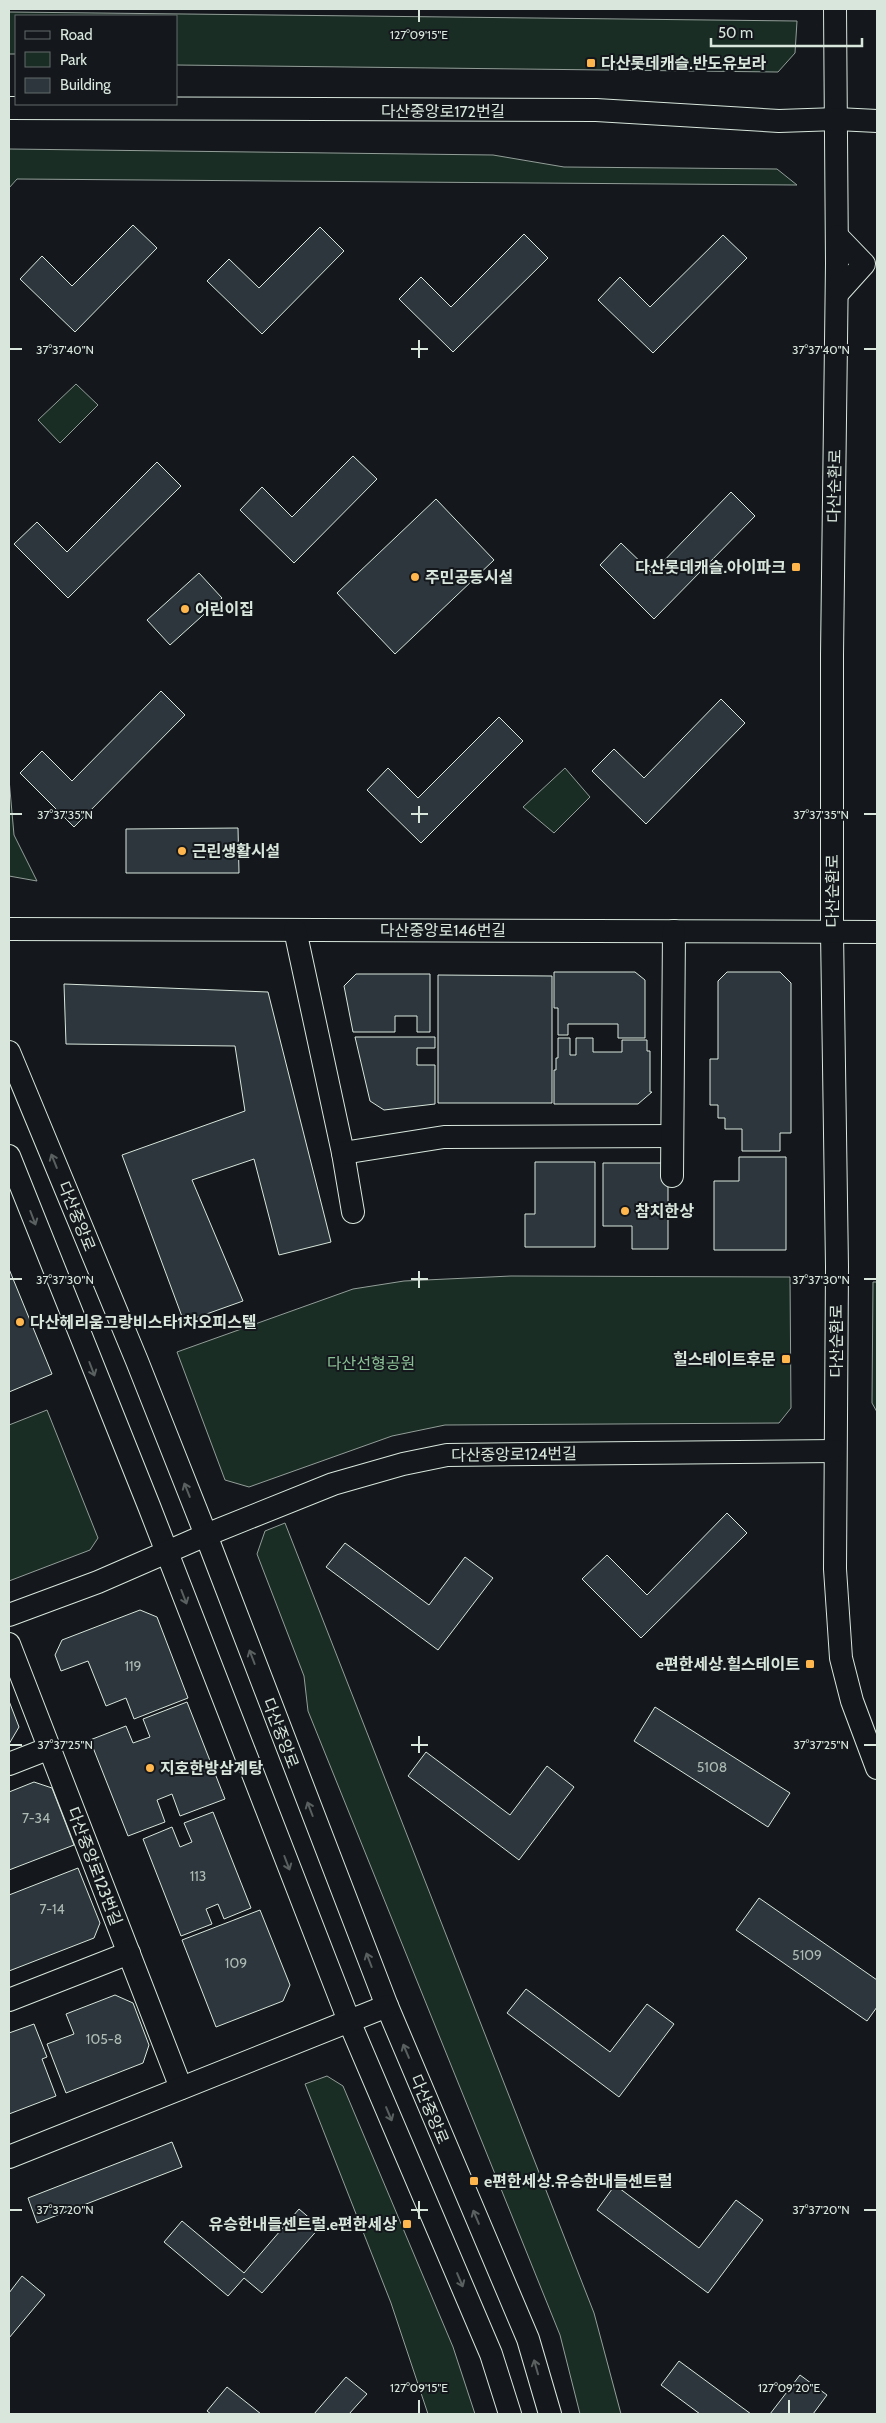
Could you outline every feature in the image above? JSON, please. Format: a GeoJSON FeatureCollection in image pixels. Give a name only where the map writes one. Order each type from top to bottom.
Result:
{"type":"FeatureCollection","features":[{"type":"Feature","properties":{"kind":"street","name":"다산순환로"},"geometry":{"type":"LineString","coordinates":[[836,9],[838,236],[832,655],[832,932],[837,1267],[835,1569],[842,1658],[852,1701],[877,1768]]}},
{"type":"Feature","properties":{"kind":"street","name":"다산중앙로172번길"},"geometry":{"type":"LineString","coordinates":[[9,108],[432,111],[596,110],[779,121],[838,119],[877,121]]}},
{"type":"Feature","properties":{"kind":"street"},"geometry":{"type":"LineString","coordinates":[[837,294],[871,264],[838,236]]}},
{"type":"Feature","properties":{"kind":"street","name":"다산중앙로146번길"},"geometry":{"type":"LineString","coordinates":[[9,929],[877,932]]}},
{"type":"Feature","properties":{"kind":"street"},"geometry":{"type":"LineString","coordinates":[[295,930],[343,1152],[353,1212]]}},
{"type":"Feature","properties":{"kind":"street"},"geometry":{"type":"LineString","coordinates":[[672,1176],[674,931]]}},
{"type":"Feature","properties":{"kind":"street","name":"다산중앙로"},"geometry":{"type":"LineString","coordinates":[[9,1052],[206,1535],[386,2006],[528,2340],[550,2414]]}},
{"type":"Feature","properties":{"kind":"street"},"geometry":{"type":"LineString","coordinates":[[343,1152],[444,1137],[672,1136]]}},
{"type":"Feature","properties":{"kind":"street"},"geometry":{"type":"LineString","coordinates":[[9,1156],[349,2021],[492,2354],[510,2414]]}},
{"type":"Feature","properties":{"kind":"street","name":"다산중앙로124번길"},"geometry":{"type":"LineString","coordinates":[[206,1535],[333,1484],[403,1464],[447,1455],[835,1451]]}},
{"type":"Feature","properties":{"kind":"street"},"geometry":{"type":"LineString","coordinates":[[9,1615],[98,1582],[206,1535]]}},
{"type":"Feature","properties":{"kind":"street","name":"다산중앙로123번길"},"geometry":{"type":"LineString","coordinates":[[9,1644],[181,2088]]}},
{"type":"Feature","properties":{"kind":"street"},"geometry":{"type":"LineString","coordinates":[[9,1764],[50,1748]]}},
{"type":"Feature","properties":{"kind":"street"},"geometry":{"type":"LineString","coordinates":[[9,2000],[129,1953]]}},
{"type":"Feature","properties":{"kind":"street"},"geometry":{"type":"LineString","coordinates":[[9,2157],[386,2006]]}},
{"type":"Feature","properties":{"kind":"green space"},"geometry":{"type":"Polygon","coordinates":[[[9,12],[797,21],[795,53],[778,72],[178,65],[178,15],[15,15],[15,54],[9,54],[9,12]]]}},
{"type":"Feature","properties":{"kind":"green space"},"geometry":{"type":"Polygon","coordinates":[[[9,149],[493,155],[564,167],[777,169],[797,185],[17,179],[9,188],[9,149]]]}},
{"type":"Feature","properties":{"kind":"green space"},"geometry":{"type":"Polygon","coordinates":[[[76,384],[98,405],[60,443],[38,420],[76,384]]]}},
{"type":"Feature","properties":{"kind":"green space"},"geometry":{"type":"Polygon","coordinates":[[[565,768],[590,797],[554,833],[523,807],[565,768]]]}},
{"type":"Feature","properties":{"kind":"green space"},"geometry":{"type":"Polygon","coordinates":[[[9,779],[14,835],[37,881],[9,876],[9,779]]]}},
{"type":"Feature","properties":{"kind":"green space","name":"다산선형공원"},"geometry":{"type":"Polygon","coordinates":[[[511,1276],[790,1277],[791,1408],[779,1423],[445,1425],[392,1436],[249,1487],[225,1480],[177,1352],[353,1289],[404,1281],[511,1276]]]}},
{"type":"Feature","properties":{"kind":"green space"},"geometry":{"type":"Polygon","coordinates":[[[873,1282],[877,1282],[877,1412],[872,1403],[873,1282]]]}},
{"type":"Feature","properties":{"kind":"green space"},"geometry":{"type":"Polygon","coordinates":[[[47,1410],[98,1538],[90,1550],[9,1581],[9,1425],[47,1410]]]}},
{"type":"Feature","properties":{"kind":"green space"},"geometry":{"type":"Polygon","coordinates":[[[285,1523],[594,2313],[621,2414],[580,2414],[560,2335],[308,1711],[304,1676],[257,1554],[265,1531],[285,1523]]]}},
{"type":"Feature","properties":{"kind":"green space"},"geometry":{"type":"Polygon","coordinates":[[[327,2076],[343,2086],[453,2347],[475,2414],[428,2414],[391,2303],[305,2084],[327,2076]]]}},
{"type":"Feature","properties":{"kind":"building"},"geometry":{"type":"Polygon","coordinates":[[[133,225],[157,248],[75,332],[20,279],[42,256],[72,286],[133,225]]]}},
{"type":"Feature","properties":{"kind":"building"},"geometry":{"type":"Polygon","coordinates":[[[320,227],[344,251],[262,334],[207,281],[229,259],[259,288],[320,227]]]}},
{"type":"Feature","properties":{"kind":"building"},"geometry":{"type":"Polygon","coordinates":[[[524,234],[548,258],[453,352],[399,299],[421,277],[451,307],[524,234]]]}},
{"type":"Feature","properties":{"kind":"building"},"geometry":{"type":"Polygon","coordinates":[[[723,235],[747,258],[653,353],[598,300],[620,277],[650,307],[723,235]]]}},
{"type":"Feature","properties":{"kind":"building"},"geometry":{"type":"Polygon","coordinates":[[[353,456],[377,479],[294,563],[240,510],[262,487],[292,517],[353,456]]]}},
{"type":"Feature","properties":{"kind":"building"},"geometry":{"type":"Polygon","coordinates":[[[157,462],[181,486],[68,598],[14,544],[37,522],[67,552],[157,462]]]}},
{"type":"Feature","properties":{"kind":"building"},"geometry":{"type":"Polygon","coordinates":[[[731,492],[755,516],[654,619],[600,565],[621,543],[652,573],[731,492]]]}},
{"type":"Feature","properties":{"kind":"building","name":"주민공동시설"},"geometry":{"type":"Polygon","coordinates":[[[436,499],[494,560],[395,654],[337,593],[436,499]]]}},
{"type":"Feature","properties":{"kind":"building","name":"어린이집"},"geometry":{"type":"Polygon","coordinates":[[[199,573],[222,598],[170,645],[147,620],[199,573]]]}},
{"type":"Feature","properties":{"kind":"building"},"geometry":{"type":"Polygon","coordinates":[[[161,691],[185,715],[74,827],[20,773],[42,751],[72,781],[161,691]]]}},
{"type":"Feature","properties":{"kind":"building"},"geometry":{"type":"Polygon","coordinates":[[[721,699],[745,723],[646,824],[592,771],[614,749],[644,778],[721,699]]]}},
{"type":"Feature","properties":{"kind":"building"},"geometry":{"type":"Polygon","coordinates":[[[499,717],[523,741],[421,843],[367,790],[388,768],[418,798],[499,717]]]}},
{"type":"Feature","properties":{"kind":"building","name":"근린생활시설"},"geometry":{"type":"Polygon","coordinates":[[[238,828],[239,873],[126,873],[126,829],[238,828]]]}},
{"type":"Feature","properties":{"kind":"building"},"geometry":{"type":"Polygon","coordinates":[[[554,972],[635,972],[645,980],[645,1038],[618,1038],[618,1024],[568,1024],[568,1035],[558,1035],[558,1008],[554,1008],[554,972]]]}},
{"type":"Feature","properties":{"kind":"building"},"geometry":{"type":"Polygon","coordinates":[[[727,972],[780,972],[791,983],[791,1133],[780,1133],[780,1151],[742,1151],[742,1129],[725,1129],[725,1118],[718,1118],[718,1105],[710,1105],[710,1059],[718,1059],[718,981],[727,972]]]}},
{"type":"Feature","properties":{"kind":"building"},"geometry":{"type":"Polygon","coordinates":[[[356,974],[430,974],[430,1032],[417,1032],[417,1016],[395,1016],[395,1032],[353,1032],[344,986],[356,974]]]}},
{"type":"Feature","properties":{"kind":"building"},"geometry":{"type":"Polygon","coordinates":[[[438,975],[552,976],[552,1103],[438,1103],[438,975]]]}},
{"type":"Feature","properties":{"kind":"building"},"geometry":{"type":"Polygon","coordinates":[[[64,984],[268,992],[331,1242],[279,1255],[254,1159],[192,1180],[243,1301],[184,1322],[122,1155],[245,1111],[235,1046],[66,1044],[64,984]]]}},
{"type":"Feature","properties":{"kind":"building"},"geometry":{"type":"Polygon","coordinates":[[[355,1037],[435,1037],[435,1048],[417,1048],[417,1065],[435,1065],[435,1104],[384,1110],[370,1101],[355,1037]]]}},
{"type":"Feature","properties":{"kind":"building"},"geometry":{"type":"Polygon","coordinates":[[[558,1038],[570,1038],[570,1055],[576,1055],[576,1038],[593,1038],[593,1052],[622,1052],[622,1040],[647,1040],[647,1051],[650,1051],[650,1092],[652,1092],[638,1104],[554,1104],[554,1070],[556,1070],[556,1058],[558,1058],[558,1038]]]}},
{"type":"Feature","properties":{"kind":"building"},"geometry":{"type":"Polygon","coordinates":[[[739,1157],[786,1157],[786,1250],[714,1250],[714,1181],[739,1181],[739,1157]]]}},
{"type":"Feature","properties":{"kind":"building"},"geometry":{"type":"Polygon","coordinates":[[[535,1162],[595,1162],[595,1247],[525,1247],[525,1214],[535,1214],[535,1162]]]}},
{"type":"Feature","properties":{"kind":"building"},"geometry":{"type":"Polygon","coordinates":[[[603,1163],[668,1163],[668,1249],[632,1249],[632,1226],[603,1226],[603,1163]]]}},
{"type":"Feature","properties":{"kind":"building","name":"다산헤리움그랑비스타1차오피스텔"},"geometry":{"type":"Polygon","coordinates":[[[9,1269],[52,1374],[9,1392],[9,1269]]]}},
{"type":"Feature","properties":{"kind":"building"},"geometry":{"type":"Polygon","coordinates":[[[727,1513],[747,1533],[641,1638],[582,1579],[607,1555],[647,1595],[727,1513]]]}},
{"type":"Feature","properties":{"kind":"building"},"geometry":{"type":"Polygon","coordinates":[[[345,1543],[429,1605],[465,1557],[493,1578],[438,1650],[326,1567],[345,1543]]]}},
{"type":"Feature","properties":{"kind":"building"},"geometry":{"type":"Polygon","coordinates":[[[140,1610],[157,1617],[188,1698],[134,1719],[126,1698],[106,1706],[88,1661],[61,1671],[55,1655],[62,1640],[140,1610]]]}},
{"type":"Feature","properties":{"kind":"building"},"geometry":{"type":"Polygon","coordinates":[[[9,1701],[19,1727],[9,1744],[9,1701]]]}},
{"type":"Feature","properties":{"kind":"building"},"geometry":{"type":"Polygon","coordinates":[[[187,1702],[225,1799],[180,1816],[172,1794],[157,1800],[165,1822],[128,1836],[90,1740],[126,1726],[133,1743],[150,1737],[143,1719],[187,1702]]]}},
{"type":"Feature","properties":{"kind":"building"},"geometry":{"type":"Polygon","coordinates":[[[655,1707],[790,1793],[768,1827],[634,1741],[655,1707]]]}},
{"type":"Feature","properties":{"kind":"building"},"geometry":{"type":"Polygon","coordinates":[[[426,1752],[510,1815],[547,1766],[574,1787],[519,1860],[408,1776],[426,1752]]]}},
{"type":"Feature","properties":{"kind":"building"},"geometry":{"type":"Polygon","coordinates":[[[34,1782],[52,1788],[74,1845],[9,1870],[9,1792],[34,1782]]]}},
{"type":"Feature","properties":{"kind":"building"},"geometry":{"type":"Polygon","coordinates":[[[213,1812],[251,1908],[224,1919],[218,1904],[206,1909],[212,1924],[181,1936],[143,1839],[172,1827],[180,1847],[192,1842],[184,1823],[213,1812]]]}},
{"type":"Feature","properties":{"kind":"building"},"geometry":{"type":"Polygon","coordinates":[[[78,1868],[100,1923],[94,1938],[9,1971],[9,1895],[78,1868]]]}},
{"type":"Feature","properties":{"kind":"building"},"geometry":{"type":"Polygon","coordinates":[[[759,1898],[877,1980],[877,2007],[867,2021],[736,1930],[759,1898]]]}},
{"type":"Feature","properties":{"kind":"building"},"geometry":{"type":"Polygon","coordinates":[[[260,1910],[290,1985],[283,2001],[216,2027],[182,1940],[260,1910]]]}},
{"type":"Feature","properties":{"kind":"building"},"geometry":{"type":"Polygon","coordinates":[[[526,1989],[610,2052],[647,2004],[674,2024],[619,2097],[507,2013],[526,1989]]]}},
{"type":"Feature","properties":{"kind":"building"},"geometry":{"type":"Polygon","coordinates":[[[115,1995],[133,2003],[149,2045],[143,2063],[66,2093],[47,2044],[74,2034],[66,2014],[115,1995]]]}},
{"type":"Feature","properties":{"kind":"building"},"geometry":{"type":"Polygon","coordinates":[[[34,2024],[47,2057],[42,2059],[56,2096],[9,2114],[9,2033],[34,2024]]]}},
{"type":"Feature","properties":{"kind":"building"},"geometry":{"type":"Polygon","coordinates":[[[172,2142],[182,2167],[37,2223],[28,2198],[172,2142]]]}},
{"type":"Feature","properties":{"kind":"building"},"geometry":{"type":"Polygon","coordinates":[[[615,2185],[699,2248],[736,2200],[763,2220],[708,2293],[597,2210],[615,2185]]]}},
{"type":"Feature","properties":{"kind":"building"},"geometry":{"type":"Polygon","coordinates":[[[299,2209],[320,2227],[262,2293],[244,2278],[228,2296],[164,2242],[182,2221],[244,2273],[299,2209]]]}},
{"type":"Feature","properties":{"kind":"building"},"geometry":{"type":"Polygon","coordinates":[[[22,2276],[45,2295],[9,2338],[9,2293],[22,2276]]]}},
{"type":"Feature","properties":{"kind":"building"},"geometry":{"type":"Polygon","coordinates":[[[679,2361],[751,2414],[700,2414],[661,2385],[679,2361]]]}},
{"type":"Feature","properties":{"kind":"building"},"geometry":{"type":"Polygon","coordinates":[[[800,2375],[827,2395],[813,2414],[770,2414],[800,2375]]]}},
{"type":"Feature","properties":{"kind":"building"},"geometry":{"type":"Polygon","coordinates":[[[346,2377],[367,2394],[349,2414],[314,2414],[346,2377]]]}},
{"type":"Feature","properties":{"kind":"building"},"geometry":{"type":"Polygon","coordinates":[[[227,2387],[261,2414],[211,2414],[207,2411],[227,2387]]]}},
{"type":"Feature","properties":{"kind":"place","name":"다산롯데캐슬.반도유보라"},"geometry":{"type":"Point","coordinates":[591,63]}},
{"type":"Feature","properties":{"kind":"place","name":"다산롯데캐슬.아이파크"},"geometry":{"type":"Point","coordinates":[796,567]}},
{"type":"Feature","properties":{"kind":"place","name":"주민공동시설"},"geometry":{"type":"Point","coordinates":[415,577]}},
{"type":"Feature","properties":{"kind":"place","name":"어린이집"},"geometry":{"type":"Point","coordinates":[185,609]}},
{"type":"Feature","properties":{"kind":"place","name":"근린생활시설"},"geometry":{"type":"Point","coordinates":[182,851]}},
{"type":"Feature","properties":{"kind":"place","name":"참치한상"},"geometry":{"type":"Point","coordinates":[625,1211]}},
{"type":"Feature","properties":{"kind":"place","name":"다산헤리움그랑비스타1차오피스텔"},"geometry":{"type":"Point","coordinates":[20,1322]}},
{"type":"Feature","properties":{"kind":"place","name":"힐스테이트후문"},"geometry":{"type":"Point","coordinates":[786,1359]}},
{"type":"Feature","properties":{"kind":"place","name":"e편한세상.힐스테이트"},"geometry":{"type":"Point","coordinates":[810,1664]}},
{"type":"Feature","properties":{"kind":"place","name":"지호한방삼계탕"},"geometry":{"type":"Point","coordinates":[150,1768]}},
{"type":"Feature","properties":{"kind":"place","name":"e편한세상.유승한내들센트럴"},"geometry":{"type":"Point","coordinates":[474,2181]}},
{"type":"Feature","properties":{"kind":"place","name":"유승한내들센트럴.e편한세상"},"geometry":{"type":"Point","coordinates":[407,2224]}}]}
